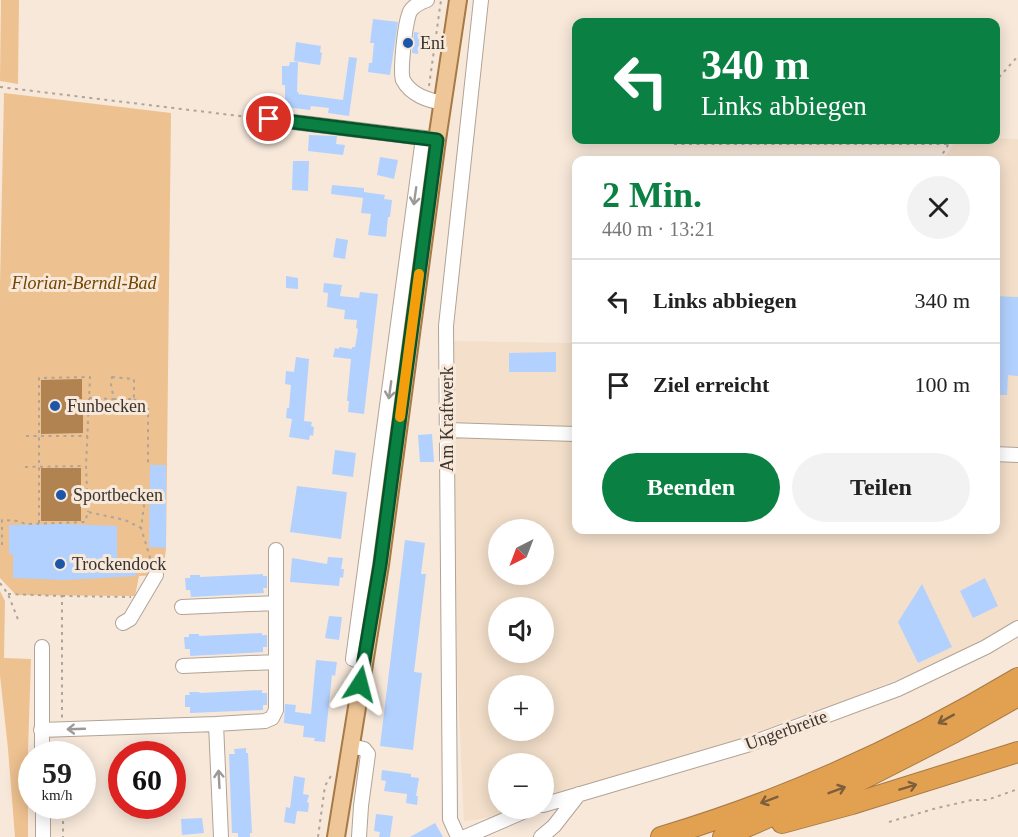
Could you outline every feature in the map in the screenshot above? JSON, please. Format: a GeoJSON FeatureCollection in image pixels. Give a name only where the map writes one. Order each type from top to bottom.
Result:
{"type":"FeatureCollection","features":[{"type":"Feature","properties":{"kind":"highway"},"geometry":{"type":"LineString","coordinates":[[661,837],[754,806],[845,769],[928,729],[1018,678]]}},
{"type":"Feature","properties":{"kind":"highway"},"geometry":{"type":"LineString","coordinates":[[723,837],[855,783],[953,733],[1018,696]]}},
{"type":"Feature","properties":{"kind":"highway"},"geometry":{"type":"LineString","coordinates":[[723,837],[852,804],[1018,752]]}},
{"type":"Feature","properties":{"kind":"main road"},"geometry":{"type":"LineString","coordinates":[[336,837],[364,663],[373,564],[435,102],[458,0]]}},
{"type":"Feature","properties":{"kind":"street"},"geometry":{"type":"LineString","coordinates":[[427,0],[411,10],[406,20],[402,76],[407,86],[415,93],[435,102]]}},
{"type":"Feature","properties":{"kind":"street","name":"Am Kraftwerk"},"geometry":{"type":"LineString","coordinates":[[458,837],[450,819],[446,326],[481,0]]}},
{"type":"Feature","properties":{"kind":"street"},"geometry":{"type":"LineString","coordinates":[[269,119],[430,139]]}},
{"type":"Feature","properties":{"kind":"street"},"geometry":{"type":"LineString","coordinates":[[447,430],[572,434]]}},
{"type":"Feature","properties":{"kind":"street"},"geometry":{"type":"LineString","coordinates":[[1000,454],[1018,455]]}},
{"type":"Feature","properties":{"kind":"street"},"geometry":{"type":"LineString","coordinates":[[41,730],[216,724],[265,721],[272,718],[276,710],[276,550]]}},
{"type":"Feature","properties":{"kind":"street"},"geometry":{"type":"LineString","coordinates":[[123,623],[130,619],[152,572]]}},
{"type":"Feature","properties":{"kind":"street"},"geometry":{"type":"LineString","coordinates":[[182,607],[276,603]]}},
{"type":"Feature","properties":{"kind":"street","name":"Ungerbreite"},"geometry":{"type":"LineString","coordinates":[[554,802],[750,744],[898,689],[986,647],[1018,628]]}},
{"type":"Feature","properties":{"kind":"street"},"geometry":{"type":"LineString","coordinates":[[41,741],[42,647]]}},
{"type":"Feature","properties":{"kind":"street"},"geometry":{"type":"LineString","coordinates":[[183,666],[276,662]]}},
{"type":"Feature","properties":{"kind":"street"},"geometry":{"type":"LineString","coordinates":[[216,724],[221,837]]}},
{"type":"Feature","properties":{"kind":"street"},"geometry":{"type":"LineString","coordinates":[[351,746],[364,749],[368,754],[358,837]]}},
{"type":"Feature","properties":{"kind":"street"},"geometry":{"type":"LineString","coordinates":[[541,837],[555,825],[579,794]]}},
{"type":"Feature","properties":{"kind":"street"},"geometry":{"type":"LineString","coordinates":[[42,819],[43,837]]}},
{"type":"Feature","properties":{"kind":"street"},"geometry":{"type":"LineString","coordinates":[[465,837],[507,819]]}},
{"type":"Feature","properties":{"kind":"path"},"geometry":{"type":"LineString","coordinates":[[435,102],[441,0]]}},
{"type":"Feature","properties":{"kind":"path"},"geometry":{"type":"LineString","coordinates":[[1000,76],[1018,56]]}},
{"type":"Feature","properties":{"kind":"path"},"geometry":{"type":"LineString","coordinates":[[0,87],[269,119]]}},
{"type":"Feature","properties":{"kind":"path"},"geometry":{"type":"LineString","coordinates":[[674,144],[948,144],[941,156]]}},
{"type":"Feature","properties":{"kind":"path"},"geometry":{"type":"LineString","coordinates":[[2,545],[2,520],[26,524],[85,522],[88,512],[86,466],[90,377],[39,378],[39,523]]}},
{"type":"Feature","properties":{"kind":"path"},"geometry":{"type":"LineString","coordinates":[[114,399],[112,377],[134,379],[134,399]]}},
{"type":"Feature","properties":{"kind":"path"},"geometry":{"type":"LineString","coordinates":[[89,398],[134,399],[148,409],[148,463]]}},
{"type":"Feature","properties":{"kind":"path"},"geometry":{"type":"LineString","coordinates":[[26,436],[88,436]]}},
{"type":"Feature","properties":{"kind":"path"},"geometry":{"type":"LineString","coordinates":[[25,467],[86,466]]}},
{"type":"Feature","properties":{"kind":"path"},"geometry":{"type":"LineString","coordinates":[[143,497],[141,528],[152,563],[152,572]]}},
{"type":"Feature","properties":{"kind":"path"},"geometry":{"type":"LineString","coordinates":[[88,512],[125,520],[141,528]]}},
{"type":"Feature","properties":{"kind":"path"},"geometry":{"type":"LineString","coordinates":[[0,583],[8,594],[19,622]]}},
{"type":"Feature","properties":{"kind":"path"},"geometry":{"type":"LineString","coordinates":[[62,596],[136,597]]}},
{"type":"Feature","properties":{"kind":"path"},"geometry":{"type":"LineString","coordinates":[[889,822],[972,800],[987,800],[1018,789]]}},
{"type":"Feature","properties":{"kind":"path"},"geometry":{"type":"LineString","coordinates":[[63,819],[63,837]]}},
{"type":"Feature","properties":{"kind":"shaded area"},"geometry":{"type":"Polygon","coordinates":[[[1000,138],[1018,139],[1018,622],[1006,631],[946,660],[738,744],[554,799],[554,753],[488,753],[488,817],[464,821],[457,665],[453,341],[572,343],[572,534],[1000,534],[1000,156],[946,156],[953,144],[1000,144],[1000,138]]]}},
{"type":"Feature","properties":{"kind":"shaded area","name":"Funbecken"},"geometry":{"type":"Polygon","coordinates":[[[82,379],[82,399],[68,399],[69,412],[83,412],[83,433],[41,434],[41,380],[82,379]]]}},
{"type":"Feature","properties":{"kind":"shaded area","name":"Sportbecken"},"geometry":{"type":"Polygon","coordinates":[[[41,468],[81,468],[81,521],[41,521],[41,468]]]}},
{"type":"Feature","properties":{"kind":"green space"},"geometry":{"type":"Polygon","coordinates":[[[1,0],[19,0],[18,84],[0,81],[1,0]]]}},
{"type":"Feature","properties":{"kind":"green space","name":"Florian-Berndl-Bad"},"geometry":{"type":"Polygon","coordinates":[[[4,93],[171,113],[166,548],[163,575],[139,576],[135,596],[16,595],[0,578],[0,285],[4,93]]]}},
{"type":"Feature","properties":{"kind":"green space"},"geometry":{"type":"Polygon","coordinates":[[[0,591],[5,601],[4,658],[31,659],[28,741],[18,741],[18,819],[28,819],[28,837],[15,837],[0,675],[0,591]]]}},
{"type":"Feature","properties":{"kind":"building"},"geometry":{"type":"Polygon","coordinates":[[[373,19],[398,22],[390,75],[368,72],[369,63],[372,63],[374,43],[370,43],[373,19]]]}},
{"type":"Feature","properties":{"kind":"building"},"geometry":{"type":"Polygon","coordinates":[[[414,32],[421,33],[418,54],[412,53],[414,32]]]}},
{"type":"Feature","properties":{"kind":"building"},"geometry":{"type":"Polygon","coordinates":[[[296,42],[321,46],[320,65],[294,61],[296,42]]]}},
{"type":"Feature","properties":{"kind":"building"},"geometry":{"type":"Polygon","coordinates":[[[349,57],[357,58],[349,116],[328,113],[329,108],[311,106],[310,110],[285,107],[282,66],[289,66],[290,62],[298,62],[298,94],[343,100],[349,57]]]}},
{"type":"Feature","properties":{"kind":"building"},"geometry":{"type":"Polygon","coordinates":[[[309,135],[337,136],[336,144],[345,145],[343,155],[308,151],[309,135]]]}},
{"type":"Feature","properties":{"kind":"building"},"geometry":{"type":"Polygon","coordinates":[[[380,157],[398,160],[394,179],[377,175],[380,157]]]}},
{"type":"Feature","properties":{"kind":"building"},"geometry":{"type":"Polygon","coordinates":[[[293,161],[309,161],[308,191],[292,190],[293,161]]]}},
{"type":"Feature","properties":{"kind":"building"},"geometry":{"type":"Polygon","coordinates":[[[332,185],[364,188],[364,192],[385,195],[384,199],[392,200],[386,237],[368,235],[371,214],[361,213],[363,198],[331,194],[332,185]]]}},
{"type":"Feature","properties":{"kind":"building"},"geometry":{"type":"Polygon","coordinates":[[[336,238],[348,240],[345,259],[333,257],[336,238]]]}},
{"type":"Feature","properties":{"kind":"building"},"geometry":{"type":"Polygon","coordinates":[[[286,276],[298,278],[298,289],[286,288],[286,276]]]}},
{"type":"Feature","properties":{"kind":"building"},"geometry":{"type":"Polygon","coordinates":[[[324,283],[342,285],[340,296],[359,298],[360,292],[378,294],[364,414],[348,412],[351,359],[333,357],[335,348],[352,349],[355,347],[357,320],[344,319],[345,310],[327,307],[328,293],[323,292],[324,283]]]}},
{"type":"Feature","properties":{"kind":"building"},"geometry":{"type":"Polygon","coordinates":[[[1000,296],[1018,297],[1018,376],[1008,375],[1007,395],[1000,395],[1000,296]]]}},
{"type":"Feature","properties":{"kind":"building"},"geometry":{"type":"Polygon","coordinates":[[[556,352],[556,372],[509,372],[509,353],[556,352]]]}},
{"type":"Feature","properties":{"kind":"building"},"geometry":{"type":"Polygon","coordinates":[[[296,357],[309,359],[304,421],[312,422],[311,426],[314,427],[313,436],[310,435],[309,440],[289,437],[292,419],[286,418],[291,385],[285,384],[286,371],[294,372],[296,357]]]}},
{"type":"Feature","properties":{"kind":"building"},"geometry":{"type":"Polygon","coordinates":[[[432,434],[434,462],[420,462],[418,435],[432,434]]]}},
{"type":"Feature","properties":{"kind":"building"},"geometry":{"type":"Polygon","coordinates":[[[335,450],[356,453],[353,477],[332,474],[335,450]]]}},
{"type":"Feature","properties":{"kind":"building"},"geometry":{"type":"Polygon","coordinates":[[[150,465],[166,465],[166,548],[149,547],[150,465]]]}},
{"type":"Feature","properties":{"kind":"building"},"geometry":{"type":"Polygon","coordinates":[[[297,486],[347,492],[341,539],[290,532],[297,486]]]}},
{"type":"Feature","properties":{"kind":"building"},"geometry":{"type":"Polygon","coordinates":[[[9,525],[117,526],[117,559],[135,559],[136,576],[65,580],[13,578],[13,554],[9,554],[9,525]]]}},
{"type":"Feature","properties":{"kind":"building"},"geometry":{"type":"Polygon","coordinates":[[[405,540],[425,543],[421,574],[426,574],[414,672],[422,673],[413,750],[380,746],[405,540]]]}},
{"type":"Feature","properties":{"kind":"building"},"geometry":{"type":"Polygon","coordinates":[[[328,557],[343,558],[341,569],[344,569],[343,578],[340,577],[339,586],[290,582],[292,558],[327,564],[328,557]]]}},
{"type":"Feature","properties":{"kind":"building"},"geometry":{"type":"Polygon","coordinates":[[[263,574],[267,576],[267,588],[263,588],[264,593],[191,597],[190,590],[186,590],[185,578],[190,578],[190,575],[200,575],[200,577],[263,574]]]}},
{"type":"Feature","properties":{"kind":"building"},"geometry":{"type":"Polygon","coordinates":[[[985,578],[998,606],[973,618],[960,591],[985,578]]]}},
{"type":"Feature","properties":{"kind":"building"},"geometry":{"type":"Polygon","coordinates":[[[922,584],[952,647],[918,663],[898,622],[922,584]]]}},
{"type":"Feature","properties":{"kind":"building"},"geometry":{"type":"Polygon","coordinates":[[[329,616],[342,617],[339,640],[325,638],[329,616]]]}},
{"type":"Feature","properties":{"kind":"building"},"geometry":{"type":"Polygon","coordinates":[[[262,633],[262,635],[267,635],[267,647],[263,647],[263,652],[190,656],[190,649],[185,649],[184,637],[189,637],[189,634],[199,634],[199,636],[262,633]]]}},
{"type":"Feature","properties":{"kind":"building"},"geometry":{"type":"Polygon","coordinates":[[[316,660],[337,662],[335,676],[332,675],[325,742],[303,737],[304,726],[284,723],[285,704],[296,705],[295,712],[311,714],[316,660]]]}},
{"type":"Feature","properties":{"kind":"building"},"geometry":{"type":"Polygon","coordinates":[[[262,690],[262,693],[267,693],[267,705],[263,705],[263,710],[190,713],[190,707],[185,707],[185,695],[190,695],[189,692],[262,690]]]}},
{"type":"Feature","properties":{"kind":"building"},"geometry":{"type":"Polygon","coordinates":[[[246,748],[252,833],[250,837],[238,837],[238,833],[232,833],[229,754],[235,754],[234,749],[246,748]]]}},
{"type":"Feature","properties":{"kind":"building"},"geometry":{"type":"Polygon","coordinates":[[[382,770],[411,774],[411,777],[419,778],[417,805],[406,803],[407,794],[384,791],[386,781],[381,780],[382,770]]]}},
{"type":"Feature","properties":{"kind":"building"},"geometry":{"type":"Polygon","coordinates":[[[294,776],[305,778],[303,794],[309,795],[308,812],[297,811],[295,824],[284,822],[286,807],[290,808],[294,776]]]}},
{"type":"Feature","properties":{"kind":"building"},"geometry":{"type":"Polygon","coordinates":[[[376,814],[393,816],[390,837],[379,837],[380,832],[374,831],[376,814]]]}},
{"type":"Feature","properties":{"kind":"building"},"geometry":{"type":"Polygon","coordinates":[[[202,818],[204,833],[182,835],[181,819],[202,818]]]}},
{"type":"Feature","properties":{"kind":"building"},"geometry":{"type":"Polygon","coordinates":[[[435,823],[443,837],[410,837],[435,823]]]}},
{"type":"Feature","properties":{"kind":"slow traffic"},"geometry":{"type":"LineString","coordinates":[[400,417],[419,274]]}},
{"type":"Feature","properties":{"kind":"place","name":"Eni"},"geometry":{"type":"Point","coordinates":[408,43]}},
{"type":"Feature","properties":{"kind":"place","name":"Funbecken"},"geometry":{"type":"Point","coordinates":[55,406]}},
{"type":"Feature","properties":{"kind":"place","name":"Sportbecken"},"geometry":{"type":"Point","coordinates":[61,495]}},
{"type":"Feature","properties":{"kind":"place","name":"Trockendock"},"geometry":{"type":"Point","coordinates":[60,564]}},
{"type":"Feature","properties":{"kind":"route"},"geometry":{"type":"LineString","coordinates":[[269,119],[437,140],[380,565],[360,684]]}}]}
